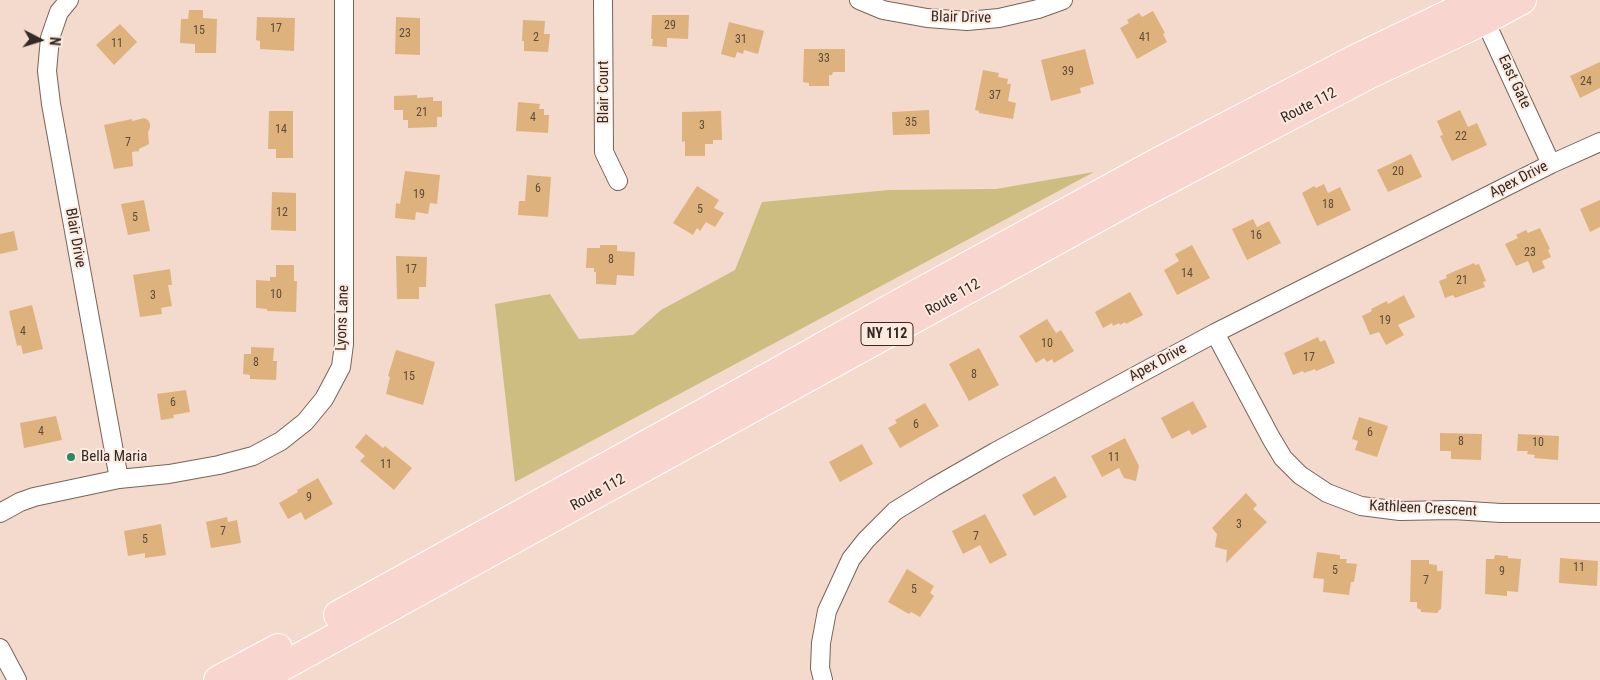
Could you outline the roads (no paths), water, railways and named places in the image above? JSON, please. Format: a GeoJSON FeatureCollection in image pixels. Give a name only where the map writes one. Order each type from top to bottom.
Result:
{"type":"FeatureCollection","features":[{"type":"Feature","properties":{"kind":"main road","name":"Route 112"},"geometry":{"type":"LineString","coordinates":[[218,680],[908,298],[1156,163],[1357,58],[1480,7],[1522,0]]}},
{"type":"Feature","properties":{"kind":"main road","name":"Route 112"},"geometry":{"type":"LineString","coordinates":[[258,680],[1132,199],[1368,75],[1480,7]]}},
{"type":"Feature","properties":{"kind":"street","name":"Blair Drive"},"geometry":{"type":"LineString","coordinates":[[69,0],[59,12],[50,38],[47,71],[51,104],[119,480]]}},
{"type":"Feature","properties":{"kind":"street","name":"Lyons Lane"},"geometry":{"type":"LineString","coordinates":[[0,513],[34,497],[119,480],[219,465],[253,456],[281,441],[305,422],[324,398],[341,367],[344,344],[344,0]]}},
{"type":"Feature","properties":{"kind":"street","name":"Blair Court"},"geometry":{"type":"LineString","coordinates":[[604,0],[604,152],[618,181]]}},
{"type":"Feature","properties":{"kind":"street","name":"Blair Drive"},"geometry":{"type":"LineString","coordinates":[[859,0],[883,10],[927,18],[967,21],[999,18],[1038,9],[1063,0]]}},
{"type":"Feature","properties":{"kind":"street","name":"East Gate"},"geometry":{"type":"LineString","coordinates":[[1480,7],[1551,164]]}},
{"type":"Feature","properties":{"kind":"street","name":"Apex Drive"},"geometry":{"type":"LineString","coordinates":[[822,680],[820,643],[827,611],[851,559],[866,540],[896,511],[934,486],[1214,333],[1551,164],[1600,142]]}},
{"type":"Feature","properties":{"kind":"street","name":"Kathleen Crescent"},"geometry":{"type":"LineString","coordinates":[[1214,333],[1283,458],[1300,475],[1327,493],[1361,506],[1400,511],[1452,510],[1501,513],[1600,513]]}},
{"type":"Feature","properties":{"kind":"street"},"geometry":{"type":"LineString","coordinates":[[0,648],[17,680]]}},
{"type":"Feature","properties":{"kind":"place","name":"Bella Maria"},"geometry":{"type":"Point","coordinates":[71,457]}}]}
